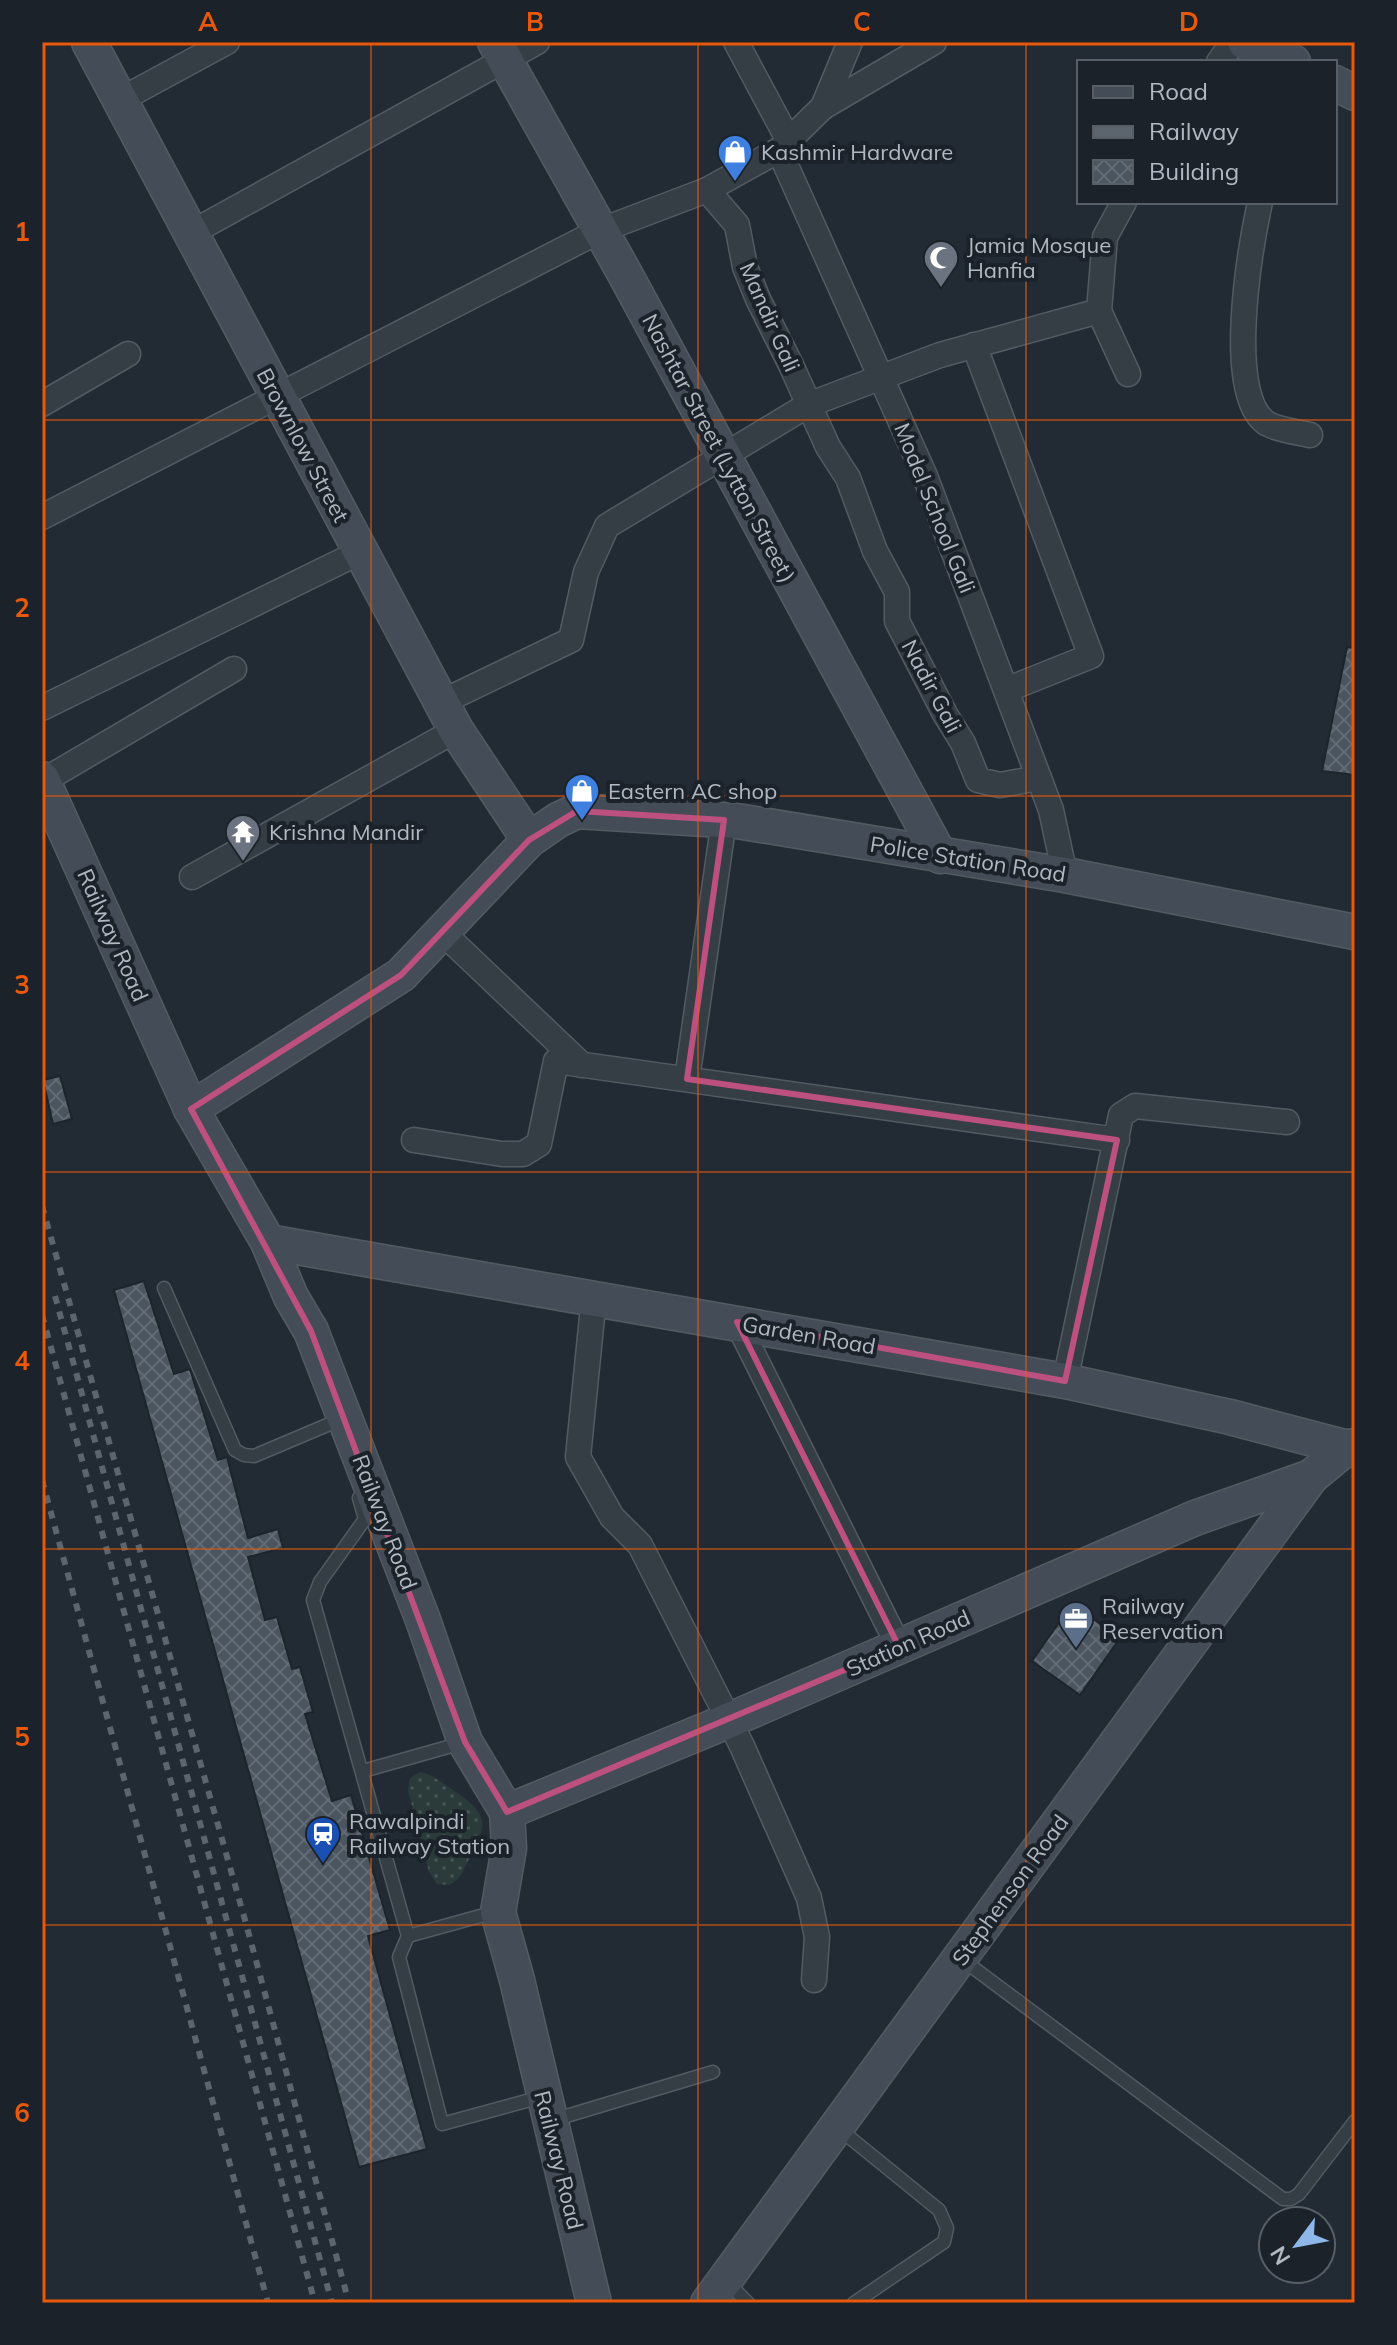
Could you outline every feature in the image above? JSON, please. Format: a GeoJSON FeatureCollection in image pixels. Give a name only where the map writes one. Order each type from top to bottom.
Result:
{"type":"FeatureCollection","features":[{"type":"Feature","properties":{"kind":"street","name":"Brownlow Street"},"geometry":{"type":"LineString","coordinates":[[89,42],[449,716],[529,840]]}},
{"type":"Feature","properties":{"kind":"street"},"geometry":{"type":"LineString","coordinates":[[120,100],[227,42]]}},
{"type":"Feature","properties":{"kind":"street"},"geometry":{"type":"LineString","coordinates":[[191,233],[500,51],[537,42]]}},
{"type":"Feature","properties":{"kind":"street","name":"Model School Gali"},"geometry":{"type":"LineString","coordinates":[[736,42],[784,146],[925,476],[1051,810],[1065,875]]}},
{"type":"Feature","properties":{"kind":"street"},"geometry":{"type":"LineString","coordinates":[[823,107],[850,42]]}},
{"type":"Feature","properties":{"kind":"street"},"geometry":{"type":"LineString","coordinates":[[42,517],[599,231],[707,190],[784,146],[823,107],[934,42]]}},
{"type":"Feature","properties":{"kind":"street"},"geometry":{"type":"LineString","coordinates":[[1220,60],[1233,42]]}},
{"type":"Feature","properties":{"kind":"street"},"geometry":{"type":"LineString","coordinates":[[1245,42],[1288,60]]}},
{"type":"Feature","properties":{"kind":"street","name":"Nashtar Street (Lytton Street)"},"geometry":{"type":"LineString","coordinates":[[500,51],[940,856]]}},
{"type":"Feature","properties":{"kind":"street"},"geometry":{"type":"LineString","coordinates":[[1337,84],[1355,93]]}},
{"type":"Feature","properties":{"kind":"street","name":"Mandir Gali"},"geometry":{"type":"LineString","coordinates":[[707,190],[737,225],[745,267],[808,405]]}},
{"type":"Feature","properties":{"kind":"street"},"geometry":{"type":"LineString","coordinates":[[1123,204],[1105,237],[1099,311],[1128,374]]}},
{"type":"Feature","properties":{"kind":"street"},"geometry":{"type":"LineString","coordinates":[[1260,204],[1244,294],[1249,395],[1256,410],[1268,423],[1310,435]]}},
{"type":"Feature","properties":{"kind":"street"},"geometry":{"type":"LineString","coordinates":[[192,877],[571,640],[586,572],[607,526],[808,405],[881,376],[974,345],[1099,311]]}},
{"type":"Feature","properties":{"kind":"street"},"geometry":{"type":"LineString","coordinates":[[974,345],[1091,656],[1006,690]]}},
{"type":"Feature","properties":{"kind":"street"},"geometry":{"type":"LineString","coordinates":[[42,404],[128,354]]}},
{"type":"Feature","properties":{"kind":"street","name":"Nadir Gali"},"geometry":{"type":"LineString","coordinates":[[808,405],[828,447],[848,478],[875,551],[897,592],[897,621],[963,743],[978,780],[1000,785],[1039,778]]}},
{"type":"Feature","properties":{"kind":"street"},"geometry":{"type":"LineString","coordinates":[[42,708],[360,552]]}},
{"type":"Feature","properties":{"kind":"street"},"geometry":{"type":"LineString","coordinates":[[43,780],[234,669]]}},
{"type":"Feature","properties":{"kind":"street","name":"Railway Road"},"geometry":{"type":"LineString","coordinates":[[43,780],[191,1109],[268,1242],[291,1297],[311,1331],[423,1620],[465,1742],[507,1812],[509,1848],[498,1912],[594,2303]]}},
{"type":"Feature","properties":{"kind":"street","name":"Police Station Road"},"geometry":{"type":"LineString","coordinates":[[529,840],[577,811],[724,820],[1065,875],[1355,932]]}},
{"type":"Feature","properties":{"kind":"street"},"geometry":{"type":"LineString","coordinates":[[687,1079],[724,820]]}},
{"type":"Feature","properties":{"kind":"street"},"geometry":{"type":"LineString","coordinates":[[191,1109],[401,975],[529,840]]}},
{"type":"Feature","properties":{"kind":"street"},"geometry":{"type":"LineString","coordinates":[[443,933],[582,1065]]}},
{"type":"Feature","properties":{"kind":"street"},"geometry":{"type":"LineString","coordinates":[[414,1140],[502,1154],[523,1154],[539,1144],[556,1061],[1117,1140]]}},
{"type":"Feature","properties":{"kind":"street"},"geometry":{"type":"LineString","coordinates":[[1065,1381],[1121,1115],[1135,1106],[1287,1122]]}},
{"type":"Feature","properties":{"kind":"street","name":"Garden Road"},"geometry":{"type":"LineString","coordinates":[[268,1242],[1065,1381],[1353,1445]]}},
{"type":"Feature","properties":{"kind":"street"},"geometry":{"type":"LineString","coordinates":[[594,1297],[578,1457],[612,1517],[640,1545],[730,1720],[809,1898],[817,1937],[814,1980]]}},
{"type":"Feature","properties":{"kind":"street"},"geometry":{"type":"LineString","coordinates":[[737,1322],[899,1647]]}},
{"type":"Feature","properties":{"kind":"street"},"geometry":{"type":"LineString","coordinates":[[1311,1477],[1353,1445]]}},
{"type":"Feature","properties":{"kind":"street","name":"Station Road"},"geometry":{"type":"LineString","coordinates":[[507,1812],[730,1720],[1195,1518],[1311,1477]]}},
{"type":"Feature","properties":{"kind":"street","name":"Stephenson Road"},"geometry":{"type":"LineString","coordinates":[[727,2295],[837,2127],[1311,1477]]}},
{"type":"Feature","properties":{"kind":"lane"},"geometry":{"type":"LineString","coordinates":[[164,1288],[235,1450],[254,1456],[335,1430],[300,1338],[291,1297]]}},
{"type":"Feature","properties":{"kind":"lane"},"geometry":{"type":"LineString","coordinates":[[356,1490],[365,1519],[320,1582],[313,1600],[408,1936],[399,1957],[442,2124],[547,2108],[713,2072]]}},
{"type":"Feature","properties":{"kind":"lane"},"geometry":{"type":"LineString","coordinates":[[363,1771],[465,1742]]}},
{"type":"Feature","properties":{"kind":"lane"},"geometry":{"type":"LineString","coordinates":[[408,1936],[498,1912]]}},
{"type":"Feature","properties":{"kind":"lane"},"geometry":{"type":"LineString","coordinates":[[960,1958],[1283,2199],[1299,2194],[1355,2121]]}},
{"type":"Feature","properties":{"kind":"lane"},"geometry":{"type":"LineString","coordinates":[[837,2127],[939,2210],[947,2228],[944,2242],[854,2303]]}},
{"type":"Feature","properties":{"kind":"highlighted area"},"geometry":{"type":"Polygon","coordinates":[[[577,811],[724,820],[687,1079],[1117,1140],[1065,1381],[737,1322],[899,1647],[507,1812],[465,1742],[311,1331],[191,1109],[401,975],[529,840],[577,811]]]}},
{"type":"Feature","properties":{"kind":"shaded area"},"geometry":{"type":"Polygon","coordinates":[[[420,1772],[437,1779],[474,1806],[482,1821],[479,1837],[459,1878],[449,1885],[437,1884],[429,1872],[408,1790],[410,1778],[420,1772]]]}},
{"type":"Feature","properties":{"kind":"building"},"geometry":{"type":"Polygon","coordinates":[[[1347,647],[1355,648],[1355,775],[1322,771],[1347,647]]]}},
{"type":"Feature","properties":{"kind":"building"},"geometry":{"type":"Polygon","coordinates":[[[60,1076],[72,1119],[53,1124],[43,1080],[60,1076]]]}},
{"type":"Feature","properties":{"kind":"building","name":"Rawalpindi Railway Station"},"geometry":{"type":"Polygon","coordinates":[[[144,1281],[174,1374],[190,1369],[218,1460],[227,1457],[248,1538],[278,1529],[283,1548],[248,1557],[265,1620],[277,1617],[292,1669],[300,1667],[313,1712],[305,1714],[332,1801],[351,1795],[390,1930],[368,1936],[427,2149],[359,2167],[114,1290],[144,1281]]]}},
{"type":"Feature","properties":{"kind":"building","name":"Railway Reservation"},"geometry":{"type":"Polygon","coordinates":[[[1072,1604],[1120,1638],[1080,1695],[1032,1661],[1072,1604]]]}},
{"type":"Feature","properties":{"kind":"railway"},"geometry":{"type":"LineString","coordinates":[[42,1206],[245,1920],[349,2303]]}},
{"type":"Feature","properties":{"kind":"railway"},"geometry":{"type":"LineString","coordinates":[[55,1296],[332,2303]]}},
{"type":"Feature","properties":{"kind":"railway"},"geometry":{"type":"LineString","coordinates":[[42,1315],[315,2303]]}},
{"type":"Feature","properties":{"kind":"railway"},"geometry":{"type":"LineString","coordinates":[[42,1480],[268,2303]]}},
{"type":"Feature","properties":{"kind":"place","name":"Kashmir Hardware"},"geometry":{"type":"Point","coordinates":[735,183]}},
{"type":"Feature","properties":{"kind":"place","name":"Jamia Mosque Hanfia"},"geometry":{"type":"Point","coordinates":[941,289]}},
{"type":"Feature","properties":{"kind":"place","name":"Eastern AC shop"},"geometry":{"type":"Point","coordinates":[582,822]}},
{"type":"Feature","properties":{"kind":"place","name":"Krishna Mandir"},"geometry":{"type":"Point","coordinates":[243,863]}},
{"type":"Feature","properties":{"kind":"place","name":"Railway Reservation"},"geometry":{"type":"Point","coordinates":[1076,1650]}},
{"type":"Feature","properties":{"kind":"place","name":"Rawalpindi Railway Station"},"geometry":{"type":"Point","coordinates":[323,1865]}}]}
